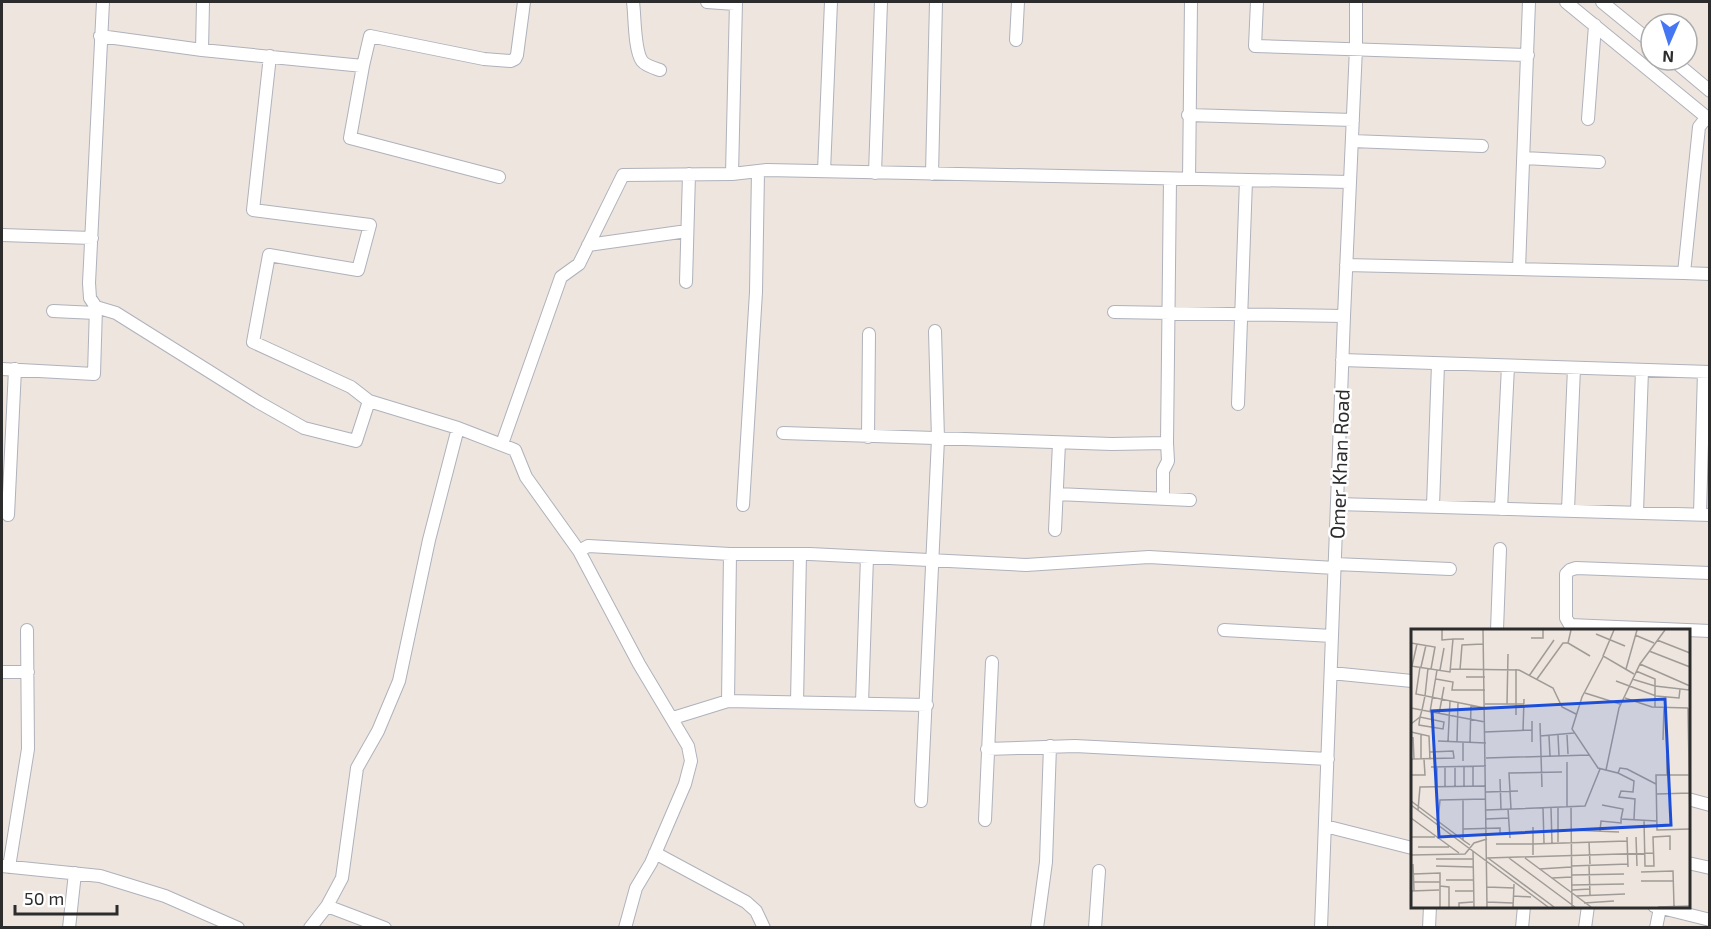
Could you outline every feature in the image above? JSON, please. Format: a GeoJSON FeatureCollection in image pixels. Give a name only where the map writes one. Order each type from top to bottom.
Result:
{"type":"FeatureCollection","features":[{"type":"Feature","properties":{"kind":"street"},"geometry":{"type":"LineString","coordinates":[[2,369],[94,374],[96,310],[90,298],[89,283],[100,36],[104,2]]}},
{"type":"Feature","properties":{"kind":"street"},"geometry":{"type":"LineString","coordinates":[[202,50],[203,2]]}},
{"type":"Feature","properties":{"kind":"street"},"geometry":{"type":"LineString","coordinates":[[499,177],[350,138],[370,36],[484,59],[511,61],[516,59],[517,55],[524,2]]}},
{"type":"Feature","properties":{"kind":"street"},"geometry":{"type":"LineString","coordinates":[[633,2],[638,48],[642,60],[650,67],[660,70]]}},
{"type":"Feature","properties":{"kind":"street"},"geometry":{"type":"LineString","coordinates":[[706,2],[736,3],[732,174]]}},
{"type":"Feature","properties":{"kind":"street"},"geometry":{"type":"LineString","coordinates":[[824,171],[831,2]]}},
{"type":"Feature","properties":{"kind":"street"},"geometry":{"type":"LineString","coordinates":[[875,173],[881,2]]}},
{"type":"Feature","properties":{"kind":"street"},"geometry":{"type":"LineString","coordinates":[[932,174],[936,2]]}},
{"type":"Feature","properties":{"kind":"street"},"geometry":{"type":"LineString","coordinates":[[1016,40],[1018,2]]}},
{"type":"Feature","properties":{"kind":"street"},"geometry":{"type":"LineString","coordinates":[[1189,179],[1191,2]]}},
{"type":"Feature","properties":{"kind":"street"},"geometry":{"type":"LineString","coordinates":[[1257,2],[1255,46],[1528,55]]}},
{"type":"Feature","properties":{"kind":"street","name":"Omer Khan Road"},"geometry":{"type":"LineString","coordinates":[[1321,927],[1356,2]]}},
{"type":"Feature","properties":{"kind":"street"},"geometry":{"type":"LineString","coordinates":[[1519,269],[1529,2]]}},
{"type":"Feature","properties":{"kind":"street"},"geometry":{"type":"LineString","coordinates":[[1566,2],[1595,25],[1702,96]]}},
{"type":"Feature","properties":{"kind":"street"},"geometry":{"type":"LineString","coordinates":[[1602,2],[1639,32]]}},
{"type":"Feature","properties":{"kind":"street"},"geometry":{"type":"LineString","coordinates":[[1588,119],[1595,25]]}},
{"type":"Feature","properties":{"kind":"street"},"geometry":{"type":"LineString","coordinates":[[100,36],[202,50],[363,66]]}},
{"type":"Feature","properties":{"kind":"street"},"geometry":{"type":"LineString","coordinates":[[270,56],[253,210],[370,225],[358,270],[269,255],[253,342],[351,387],[369,401],[458,428],[515,450],[526,477],[579,551],[639,664],[688,746],[691,761],[685,783],[655,853],[636,888],[625,927]]}},
{"type":"Feature","properties":{"kind":"street"},"geometry":{"type":"LineString","coordinates":[[1682,72],[1702,96],[1708,119],[1699,127],[1684,273]]}},
{"type":"Feature","properties":{"kind":"street"},"geometry":{"type":"LineString","coordinates":[[1188,115],[1353,120]]}},
{"type":"Feature","properties":{"kind":"street"},"geometry":{"type":"LineString","coordinates":[[1352,141],[1482,146]]}},
{"type":"Feature","properties":{"kind":"street"},"geometry":{"type":"LineString","coordinates":[[1524,158],[1599,162]]}},
{"type":"Feature","properties":{"kind":"street"},"geometry":{"type":"LineString","coordinates":[[744,504],[756,292],[758,171]]}},
{"type":"Feature","properties":{"kind":"street"},"geometry":{"type":"LineString","coordinates":[[502,444],[561,277],[579,264],[623,175],[824,171],[1350,182]]}},
{"type":"Feature","properties":{"kind":"street"},"geometry":{"type":"LineString","coordinates":[[686,282],[688,174]]}},
{"type":"Feature","properties":{"kind":"street"},"geometry":{"type":"LineString","coordinates":[[1163,499],[1163,471],[1168,461],[1170,179]]}},
{"type":"Feature","properties":{"kind":"street"},"geometry":{"type":"LineString","coordinates":[[1238,404],[1246,180]]}},
{"type":"Feature","properties":{"kind":"street"},"geometry":{"type":"LineString","coordinates":[[588,245],[687,231]]}},
{"type":"Feature","properties":{"kind":"street"},"geometry":{"type":"LineString","coordinates":[[2,235],[92,238]]}},
{"type":"Feature","properties":{"kind":"street"},"geometry":{"type":"LineString","coordinates":[[1346,265],[1710,274]]}},
{"type":"Feature","properties":{"kind":"street"},"geometry":{"type":"LineString","coordinates":[[53,311],[96,310],[116,313],[249,397],[304,428],[356,441],[369,401]]}},
{"type":"Feature","properties":{"kind":"street"},"geometry":{"type":"LineString","coordinates":[[1114,312],[1344,316]]}},
{"type":"Feature","properties":{"kind":"street"},"geometry":{"type":"LineString","coordinates":[[921,801],[938,438],[935,331]]}},
{"type":"Feature","properties":{"kind":"street"},"geometry":{"type":"LineString","coordinates":[[868,437],[869,334]]}},
{"type":"Feature","properties":{"kind":"street"},"geometry":{"type":"LineString","coordinates":[[1337,504],[1705,514],[1707,372],[1342,360]]}},
{"type":"Feature","properties":{"kind":"street"},"geometry":{"type":"LineString","coordinates":[[1433,506],[1438,364]]}},
{"type":"Feature","properties":{"kind":"street"},"geometry":{"type":"LineString","coordinates":[[1501,509],[1508,366]]}},
{"type":"Feature","properties":{"kind":"street"},"geometry":{"type":"LineString","coordinates":[[1568,510],[1574,368]]}},
{"type":"Feature","properties":{"kind":"street"},"geometry":{"type":"LineString","coordinates":[[8,515],[15,369]]}},
{"type":"Feature","properties":{"kind":"street"},"geometry":{"type":"LineString","coordinates":[[1637,512],[1642,370]]}},
{"type":"Feature","properties":{"kind":"street"},"geometry":{"type":"LineString","coordinates":[[310,927],[327,906],[342,878],[357,768],[378,730],[399,681],[429,540],[458,428]]}},
{"type":"Feature","properties":{"kind":"street"},"geometry":{"type":"LineString","coordinates":[[783,433],[1059,443],[1167,443]]}},
{"type":"Feature","properties":{"kind":"street"},"geometry":{"type":"LineString","coordinates":[[1055,530],[1059,443]]}},
{"type":"Feature","properties":{"kind":"street"},"geometry":{"type":"LineString","coordinates":[[1057,494],[1190,500]]}},
{"type":"Feature","properties":{"kind":"street"},"geometry":{"type":"LineString","coordinates":[[579,551],[588,546],[730,554],[800,554],[1026,565],[1149,557],[1450,569]]}},
{"type":"Feature","properties":{"kind":"street"},"geometry":{"type":"LineString","coordinates":[[1497,629],[1500,549]]}},
{"type":"Feature","properties":{"kind":"street"},"geometry":{"type":"LineString","coordinates":[[728,701],[730,554]]}},
{"type":"Feature","properties":{"kind":"street"},"geometry":{"type":"LineString","coordinates":[[797,702],[800,554]]}},
{"type":"Feature","properties":{"kind":"street"},"geometry":{"type":"LineString","coordinates":[[862,703],[867,557]]}},
{"type":"Feature","properties":{"kind":"street"},"geometry":{"type":"LineString","coordinates":[[1663,629],[1570,625],[1567,622],[1566,574],[1576,568],[1710,573]]}},
{"type":"Feature","properties":{"kind":"street"},"geometry":{"type":"LineString","coordinates":[[27,630],[28,749],[5,867],[100,876],[165,896],[238,927]]}},
{"type":"Feature","properties":{"kind":"street"},"geometry":{"type":"LineString","coordinates":[[1224,630],[1332,636]]}},
{"type":"Feature","properties":{"kind":"street"},"geometry":{"type":"LineString","coordinates":[[1690,630],[1710,631]]}},
{"type":"Feature","properties":{"kind":"street"},"geometry":{"type":"LineString","coordinates":[[985,820],[992,662]]}},
{"type":"Feature","properties":{"kind":"street"},"geometry":{"type":"LineString","coordinates":[[2,672],[28,672]]}},
{"type":"Feature","properties":{"kind":"street"},"geometry":{"type":"LineString","coordinates":[[1331,673],[1411,681]]}},
{"type":"Feature","properties":{"kind":"street"},"geometry":{"type":"LineString","coordinates":[[672,718],[728,701],[927,705]]}},
{"type":"Feature","properties":{"kind":"street"},"geometry":{"type":"LineString","coordinates":[[987,749],[1050,746],[1328,759]]}},
{"type":"Feature","properties":{"kind":"street"},"geometry":{"type":"LineString","coordinates":[[1037,927],[1046,862],[1050,746]]}},
{"type":"Feature","properties":{"kind":"street"},"geometry":{"type":"LineString","coordinates":[[1690,799],[1710,805]]}},
{"type":"Feature","properties":{"kind":"street"},"geometry":{"type":"LineString","coordinates":[[1325,826],[1411,848]]}},
{"type":"Feature","properties":{"kind":"street"},"geometry":{"type":"LineString","coordinates":[[655,853],[746,902],[756,911],[764,927]]}},
{"type":"Feature","properties":{"kind":"street"},"geometry":{"type":"LineString","coordinates":[[1690,862],[1710,868]]}},
{"type":"Feature","properties":{"kind":"street"},"geometry":{"type":"LineString","coordinates":[[1095,927],[1098,871]]}},
{"type":"Feature","properties":{"kind":"street"},"geometry":{"type":"LineString","coordinates":[[69,927],[75,873]]}},
{"type":"Feature","properties":{"kind":"street"},"geometry":{"type":"LineString","coordinates":[[327,906],[385,927]]}},
{"type":"Feature","properties":{"kind":"street"},"geometry":{"type":"LineString","coordinates":[[1429,927],[1430,908]]}},
{"type":"Feature","properties":{"kind":"street"},"geometry":{"type":"LineString","coordinates":[[1522,927],[1524,908]]}},
{"type":"Feature","properties":{"kind":"street"},"geometry":{"type":"LineString","coordinates":[[1585,927],[1588,908]]}},
{"type":"Feature","properties":{"kind":"street"},"geometry":{"type":"LineString","coordinates":[[1656,927],[1657,908]]}},
{"type":"Feature","properties":{"kind":"street"},"geometry":{"type":"LineString","coordinates":[[1661,908],[1710,920]]}}]}
